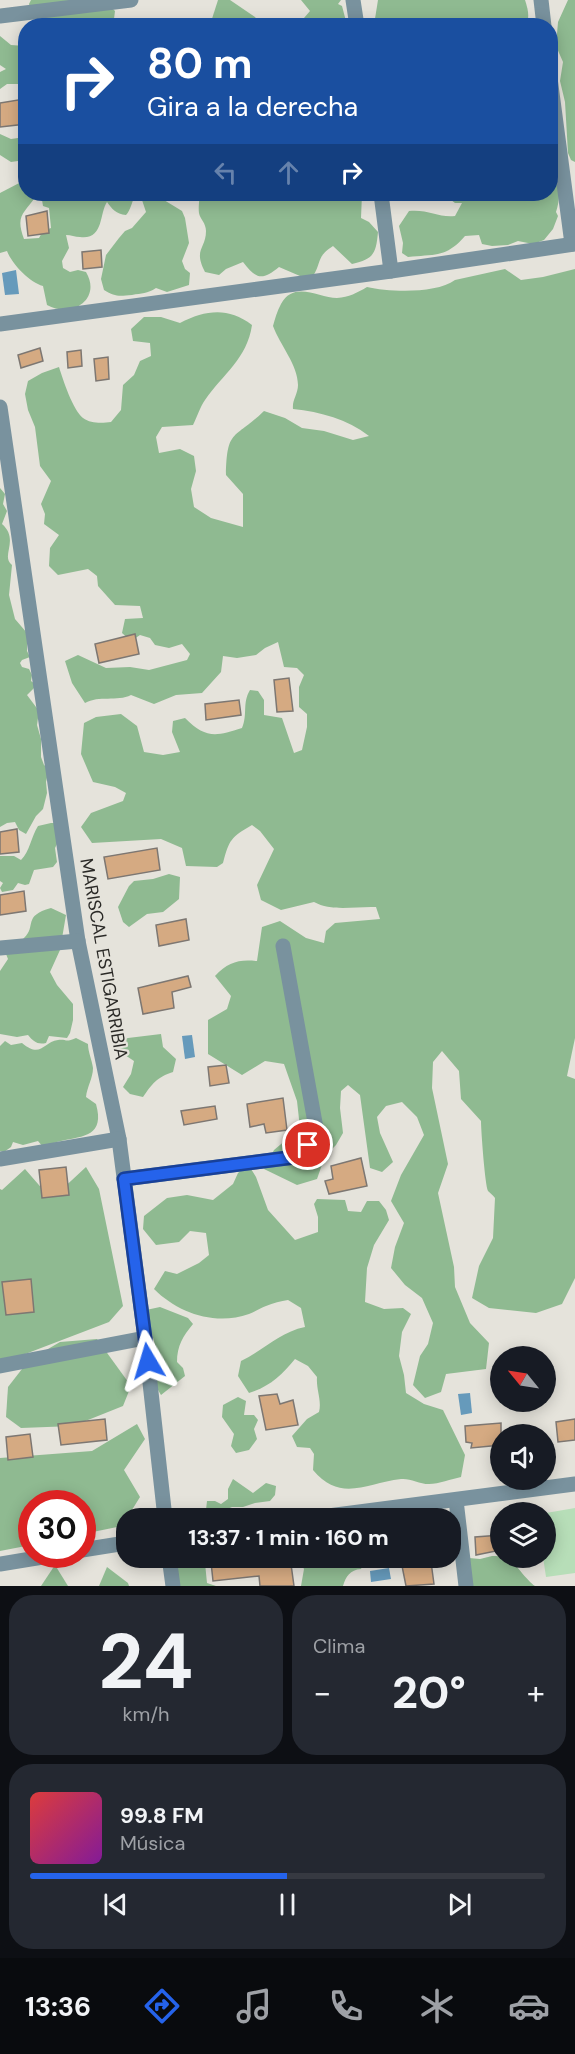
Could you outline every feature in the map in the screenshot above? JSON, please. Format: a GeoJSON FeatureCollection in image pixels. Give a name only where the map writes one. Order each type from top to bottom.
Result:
{"type":"FeatureCollection","features":[{"type":"Feature","properties":{"kind":"street"},"geometry":{"type":"LineString","coordinates":[[0,16],[131,0]]}},
{"type":"Feature","properties":{"kind":"street"},"geometry":{"type":"LineString","coordinates":[[353,0],[356,18]]}},
{"type":"Feature","properties":{"kind":"street"},"geometry":{"type":"LineString","coordinates":[[541,0],[543,18]]}},
{"type":"Feature","properties":{"kind":"street"},"geometry":{"type":"LineString","coordinates":[[0,324],[573,244],[558,136]]}},
{"type":"Feature","properties":{"kind":"street"},"geometry":{"type":"LineString","coordinates":[[382,201],[391,271]]}},
{"type":"Feature","properties":{"kind":"street","name":"MARISCAL ESTIGARRIBIA"},"geometry":{"type":"LineString","coordinates":[[0,407],[78,940],[119,1139],[164,1508]]}},
{"type":"Feature","properties":{"kind":"street"},"geometry":{"type":"LineString","coordinates":[[0,948],[78,940]]}},
{"type":"Feature","properties":{"kind":"street"},"geometry":{"type":"LineString","coordinates":[[124,1179],[295,1157],[308,1145],[316,1128],[283,946]]}},
{"type":"Feature","properties":{"kind":"street"},"geometry":{"type":"LineString","coordinates":[[0,1159],[119,1139]]}},
{"type":"Feature","properties":{"kind":"street"},"geometry":{"type":"LineString","coordinates":[[0,1366],[145,1338]]}},
{"type":"Feature","properties":{"kind":"street"},"geometry":{"type":"LineString","coordinates":[[392,1508],[575,1484]]}},
{"type":"Feature","properties":{"kind":"street"},"geometry":{"type":"LineString","coordinates":[[456,1500],[466,1586]]}},
{"type":"Feature","properties":{"kind":"street"},"geometry":{"type":"LineString","coordinates":[[96,1548],[116,1545]]}},
{"type":"Feature","properties":{"kind":"street"},"geometry":{"type":"LineString","coordinates":[[0,1564],[18,1561]]}},
{"type":"Feature","properties":{"kind":"street"},"geometry":{"type":"LineString","coordinates":[[171,1568],[173,1586]]}},
{"type":"Feature","properties":{"kind":"green space"},"geometry":{"type":"Polygon","coordinates":[[[31,0],[103,0],[115,11],[114,18],[34,18],[29,4],[31,0]]]}},
{"type":"Feature","properties":{"kind":"green space"},"geometry":{"type":"Polygon","coordinates":[[[218,0],[230,0],[256,18],[212,18],[218,0]]]}},
{"type":"Feature","properties":{"kind":"green space"},"geometry":{"type":"Polygon","coordinates":[[[301,0],[341,0],[338,4],[342,6],[345,18],[304,18],[310,11],[301,0]]]}},
{"type":"Feature","properties":{"kind":"green space"},"geometry":{"type":"Polygon","coordinates":[[[378,0],[525,0],[528,10],[528,18],[375,18],[378,0]]]}},
{"type":"Feature","properties":{"kind":"green space"},"geometry":{"type":"Polygon","coordinates":[[[568,0],[575,0],[575,162],[571,160],[568,153],[565,102],[560,81],[563,62],[558,51],[558,22],[568,0]]]}},
{"type":"Feature","properties":{"kind":"green space"},"geometry":{"type":"Polygon","coordinates":[[[0,36],[11,45],[18,46],[18,84],[7,84],[0,89],[0,72],[6,69],[0,65],[0,36]]]}},
{"type":"Feature","properties":{"kind":"green space"},"geometry":{"type":"Polygon","coordinates":[[[0,134],[11,139],[18,138],[18,161],[11,162],[0,155],[0,134]]]}},
{"type":"Feature","properties":{"kind":"green space"},"geometry":{"type":"Polygon","coordinates":[[[18,184],[18,201],[32,201],[22,215],[20,225],[24,239],[39,238],[43,231],[51,228],[49,208],[43,206],[42,201],[133,201],[126,215],[115,211],[107,202],[100,225],[88,237],[66,235],[69,248],[62,261],[63,268],[70,272],[78,270],[86,272],[90,282],[90,291],[82,304],[66,310],[47,305],[43,286],[32,281],[22,272],[7,251],[0,253],[0,193],[18,184]]]}},
{"type":"Feature","properties":{"kind":"green space"},"geometry":{"type":"Polygon","coordinates":[[[558,187],[559,190],[559,201],[556,212],[558,216],[553,229],[544,240],[533,244],[518,241],[508,245],[492,246],[482,244],[479,235],[465,236],[452,248],[440,254],[408,257],[402,253],[403,243],[399,226],[409,211],[455,216],[462,203],[452,201],[558,201],[558,187]]]}},
{"type":"Feature","properties":{"kind":"green space"},"geometry":{"type":"Polygon","coordinates":[[[142,201],[166,201],[182,211],[189,243],[182,261],[185,269],[190,273],[189,285],[167,292],[156,288],[124,296],[114,295],[104,290],[101,279],[106,255],[125,231],[132,228],[146,212],[142,201]]]}},
{"type":"Feature","properties":{"kind":"green space"},"geometry":{"type":"Polygon","coordinates":[[[199,201],[362,201],[361,218],[369,222],[378,232],[375,250],[370,257],[352,264],[333,246],[322,257],[313,276],[300,276],[279,267],[268,275],[260,276],[252,272],[243,262],[226,269],[219,275],[205,272],[200,258],[206,231],[199,213],[199,201]]]}},
{"type":"Feature","properties":{"kind":"green space"},"geometry":{"type":"Polygon","coordinates":[[[505,269],[521,280],[575,269],[575,1038],[567,1076],[575,1079],[575,1278],[562,1304],[536,1313],[489,1308],[472,1298],[479,1266],[493,1238],[495,1198],[487,1187],[481,1121],[461,1099],[459,1071],[442,1051],[433,1062],[432,1088],[448,1164],[438,1193],[454,1267],[455,1287],[470,1323],[489,1343],[486,1369],[446,1374],[441,1392],[425,1398],[413,1385],[420,1356],[428,1344],[433,1323],[422,1298],[405,1285],[391,1268],[395,1247],[404,1223],[391,1201],[401,1175],[424,1135],[417,1117],[402,1102],[386,1106],[377,1117],[380,1133],[393,1162],[382,1172],[370,1168],[360,1095],[348,1085],[341,1091],[340,1108],[343,1133],[336,1145],[325,1156],[317,1179],[297,1185],[264,1169],[274,1150],[300,1128],[297,1101],[284,1064],[265,1061],[242,1075],[208,1054],[208,1020],[227,1009],[231,996],[215,976],[234,962],[257,961],[262,927],[280,921],[306,938],[324,943],[326,931],[335,923],[380,919],[376,907],[336,908],[314,902],[281,910],[261,900],[257,885],[274,849],[260,831],[252,825],[232,840],[223,863],[217,867],[186,866],[182,848],[161,839],[92,843],[81,827],[91,813],[123,801],[126,793],[115,787],[93,782],[81,754],[84,723],[96,717],[121,714],[137,726],[144,752],[163,755],[180,752],[172,732],[173,721],[185,718],[192,725],[211,734],[242,728],[250,690],[258,691],[264,700],[264,715],[282,718],[294,753],[302,750],[307,727],[307,714],[299,707],[299,687],[304,675],[297,668],[284,667],[278,642],[256,655],[237,658],[223,656],[221,672],[202,693],[176,695],[154,704],[131,695],[96,699],[85,703],[72,683],[65,661],[78,655],[106,668],[130,667],[149,670],[187,660],[190,654],[182,644],[169,648],[155,645],[150,638],[140,635],[131,641],[122,633],[125,619],[143,618],[140,606],[115,605],[98,586],[97,576],[88,569],[58,575],[49,566],[50,548],[59,535],[44,524],[45,514],[41,504],[51,481],[40,466],[35,427],[25,394],[28,381],[59,367],[79,414],[93,422],[111,422],[121,410],[123,385],[134,375],[140,361],[151,356],[150,343],[133,341],[131,329],[144,317],[161,317],[180,323],[199,315],[217,312],[243,319],[252,325],[245,347],[240,357],[205,400],[193,425],[162,427],[156,437],[159,453],[180,449],[194,456],[196,471],[191,489],[194,507],[211,518],[243,527],[243,494],[226,475],[228,449],[234,436],[264,411],[285,418],[302,428],[324,431],[353,440],[369,436],[333,417],[293,409],[298,388],[297,378],[273,326],[286,297],[293,293],[307,292],[337,298],[367,287],[400,291],[425,290],[447,285],[455,280],[505,269]]]}},
{"type":"Feature","properties":{"kind":"green space"},"geometry":{"type":"Polygon","coordinates":[[[0,488],[5,494],[3,504],[7,511],[2,524],[9,536],[8,557],[12,565],[9,595],[15,619],[27,633],[27,651],[30,657],[20,663],[22,667],[29,669],[32,675],[31,681],[35,684],[27,695],[39,711],[37,725],[41,739],[41,757],[44,765],[49,769],[43,809],[36,816],[26,834],[19,830],[15,822],[0,827],[0,488]]]}},
{"type":"Feature","properties":{"kind":"green space"},"geometry":{"type":"Polygon","coordinates":[[[57,823],[59,840],[55,848],[57,862],[53,867],[34,870],[29,884],[18,883],[13,890],[2,892],[0,856],[14,856],[21,860],[38,826],[57,823]]]}},
{"type":"Feature","properties":{"kind":"green space"},"geometry":{"type":"Polygon","coordinates":[[[169,874],[180,877],[179,899],[163,912],[147,914],[129,927],[123,922],[118,907],[129,886],[134,881],[169,874]]]}},
{"type":"Feature","properties":{"kind":"green space"},"geometry":{"type":"Polygon","coordinates":[[[51,908],[66,915],[60,950],[50,972],[57,985],[73,1004],[70,1033],[67,1038],[49,1036],[46,1043],[36,1042],[28,1035],[17,1037],[0,1034],[0,971],[8,959],[6,954],[28,934],[36,914],[51,908]]]}},
{"type":"Feature","properties":{"kind":"green space"},"geometry":{"type":"Polygon","coordinates":[[[161,1034],[163,1047],[176,1059],[173,1072],[155,1081],[143,1097],[130,1094],[123,1087],[131,1074],[134,1061],[114,1043],[128,1038],[161,1034]]]}},
{"type":"Feature","properties":{"kind":"green space"},"geometry":{"type":"Polygon","coordinates":[[[76,1038],[88,1044],[93,1068],[86,1097],[96,1104],[98,1123],[95,1128],[85,1136],[43,1147],[38,1141],[23,1145],[13,1142],[11,1147],[4,1152],[0,1151],[0,1046],[5,1041],[11,1045],[22,1043],[28,1048],[38,1050],[53,1041],[76,1038]]]}},
{"type":"Feature","properties":{"kind":"green space"},"geometry":{"type":"Polygon","coordinates":[[[248,1164],[256,1177],[268,1210],[295,1240],[318,1232],[318,1217],[314,1204],[317,1199],[345,1200],[348,1211],[361,1212],[367,1201],[379,1201],[386,1210],[389,1220],[374,1245],[367,1268],[365,1302],[384,1309],[403,1308],[411,1314],[402,1332],[399,1356],[406,1393],[424,1404],[443,1410],[465,1455],[461,1477],[429,1484],[401,1479],[354,1488],[334,1486],[323,1480],[313,1470],[314,1454],[310,1448],[297,1447],[292,1436],[307,1419],[319,1412],[317,1377],[308,1366],[295,1359],[275,1380],[249,1393],[238,1376],[241,1361],[280,1337],[305,1327],[301,1308],[288,1300],[236,1317],[210,1318],[174,1305],[154,1289],[165,1271],[177,1274],[209,1255],[206,1233],[190,1231],[179,1242],[156,1245],[143,1229],[144,1216],[167,1198],[187,1195],[213,1200],[233,1184],[238,1173],[248,1164]]]}},
{"type":"Feature","properties":{"kind":"green space"},"geometry":{"type":"Polygon","coordinates":[[[86,1167],[99,1189],[123,1306],[109,1322],[0,1362],[0,1189],[2,1190],[25,1169],[45,1192],[58,1193],[86,1167]]]}},
{"type":"Feature","properties":{"kind":"green space"},"geometry":{"type":"Polygon","coordinates":[[[160,1307],[188,1318],[193,1324],[181,1342],[177,1356],[177,1362],[183,1368],[185,1376],[161,1395],[151,1378],[148,1367],[157,1358],[146,1310],[160,1307]]]}},
{"type":"Feature","properties":{"kind":"green space"},"geometry":{"type":"Polygon","coordinates":[[[97,1339],[131,1386],[123,1406],[73,1426],[21,1428],[6,1417],[8,1387],[29,1360],[60,1342],[97,1339]]]}},
{"type":"Feature","properties":{"kind":"green space"},"geometry":{"type":"Polygon","coordinates":[[[238,1397],[246,1401],[244,1415],[254,1415],[258,1420],[254,1429],[257,1439],[249,1450],[236,1453],[231,1446],[234,1434],[222,1417],[223,1405],[238,1397]]]}},
{"type":"Feature","properties":{"kind":"green space"},"geometry":{"type":"Polygon","coordinates":[[[137,1424],[145,1439],[124,1470],[140,1497],[133,1508],[116,1508],[116,1527],[96,1531],[96,1490],[18,1490],[18,1548],[0,1551],[0,1458],[92,1451],[137,1424]]]}},
{"type":"Feature","properties":{"kind":"green space"},"geometry":{"type":"Polygon","coordinates":[[[233,1479],[253,1493],[266,1483],[276,1486],[275,1495],[270,1501],[243,1507],[206,1508],[207,1501],[221,1504],[228,1499],[228,1489],[233,1479]]]}},
{"type":"Feature","properties":{"kind":"green space"},"geometry":{"type":"Polygon","coordinates":[[[575,1508],[575,1573],[546,1577],[545,1568],[556,1568],[556,1511],[575,1508]]]}},
{"type":"Feature","properties":{"kind":"green space"},"geometry":{"type":"Polygon","coordinates":[[[490,1556],[490,1568],[518,1568],[535,1586],[471,1586],[469,1558],[490,1556]]]}},
{"type":"Feature","properties":{"kind":"green space"},"geometry":{"type":"Polygon","coordinates":[[[107,1567],[128,1583],[129,1586],[99,1586],[107,1567]]]}},
{"type":"Feature","properties":{"kind":"green space"},"geometry":{"type":"Polygon","coordinates":[[[53,1568],[57,1568],[68,1586],[41,1586],[53,1568]]]}},
{"type":"Feature","properties":{"kind":"green space"},"geometry":{"type":"Polygon","coordinates":[[[174,1568],[206,1568],[207,1583],[216,1586],[179,1586],[174,1568]]]}},
{"type":"Feature","properties":{"kind":"green space"},"geometry":{"type":"Polygon","coordinates":[[[361,1568],[349,1574],[343,1586],[301,1586],[304,1569],[361,1568]]]}},
{"type":"Feature","properties":{"kind":"water"},"geometry":{"type":"Polygon","coordinates":[[[16,270],[19,294],[5,295],[2,273],[16,270]]]}},
{"type":"Feature","properties":{"kind":"water"},"geometry":{"type":"Polygon","coordinates":[[[192,1035],[195,1057],[185,1059],[182,1036],[192,1035]]]}},
{"type":"Feature","properties":{"kind":"water"},"geometry":{"type":"Polygon","coordinates":[[[470,1393],[472,1413],[461,1415],[458,1394],[470,1393]]]}},
{"type":"Feature","properties":{"kind":"water"},"geometry":{"type":"Polygon","coordinates":[[[389,1568],[391,1579],[371,1582],[370,1571],[389,1568]]]}},
{"type":"Feature","properties":{"kind":"building"},"geometry":{"type":"Polygon","coordinates":[[[18,100],[18,125],[0,127],[0,103],[18,100]]]}},
{"type":"Feature","properties":{"kind":"building"},"geometry":{"type":"Polygon","coordinates":[[[47,211],[49,233],[28,236],[26,216],[47,211]]]}},
{"type":"Feature","properties":{"kind":"building"},"geometry":{"type":"Polygon","coordinates":[[[101,250],[102,267],[83,269],[82,252],[101,250]]]}},
{"type":"Feature","properties":{"kind":"building"},"geometry":{"type":"Polygon","coordinates":[[[40,348],[43,361],[21,368],[18,355],[40,348]]]}},
{"type":"Feature","properties":{"kind":"building"},"geometry":{"type":"Polygon","coordinates":[[[81,350],[82,366],[68,368],[67,352],[81,350]]]}},
{"type":"Feature","properties":{"kind":"building"},"geometry":{"type":"Polygon","coordinates":[[[108,357],[109,379],[96,381],[94,359],[108,357]]]}},
{"type":"Feature","properties":{"kind":"building"},"geometry":{"type":"Polygon","coordinates":[[[135,634],[139,654],[99,663],[95,644],[135,634]]]}},
{"type":"Feature","properties":{"kind":"building"},"geometry":{"type":"Polygon","coordinates":[[[289,678],[293,711],[277,712],[274,680],[289,678]]]}},
{"type":"Feature","properties":{"kind":"building"},"geometry":{"type":"Polygon","coordinates":[[[239,700],[241,715],[206,720],[205,704],[239,700]]]}},
{"type":"Feature","properties":{"kind":"building"},"geometry":{"type":"Polygon","coordinates":[[[17,829],[19,852],[0,854],[0,832],[17,829]]]}},
{"type":"Feature","properties":{"kind":"building"},"geometry":{"type":"Polygon","coordinates":[[[157,848],[160,870],[108,879],[104,857],[157,848]]]}},
{"type":"Feature","properties":{"kind":"building"},"geometry":{"type":"Polygon","coordinates":[[[24,891],[26,911],[0,915],[0,895],[24,891]]]}},
{"type":"Feature","properties":{"kind":"building"},"geometry":{"type":"Polygon","coordinates":[[[186,919],[189,940],[159,946],[156,925],[186,919]]]}},
{"type":"Feature","properties":{"kind":"building"},"geometry":{"type":"Polygon","coordinates":[[[188,976],[191,987],[172,992],[174,1008],[143,1014],[138,988],[188,976]]]}},
{"type":"Feature","properties":{"kind":"building"},"geometry":{"type":"Polygon","coordinates":[[[226,1065],[229,1083],[210,1086],[208,1067],[226,1065]]]}},
{"type":"Feature","properties":{"kind":"building"},"geometry":{"type":"Polygon","coordinates":[[[283,1098],[287,1130],[266,1133],[264,1124],[250,1127],[247,1104],[283,1098]]]}},
{"type":"Feature","properties":{"kind":"building"},"geometry":{"type":"Polygon","coordinates":[[[215,1106],[217,1119],[184,1125],[181,1111],[215,1106]]]}},
{"type":"Feature","properties":{"kind":"building"},"geometry":{"type":"Polygon","coordinates":[[[361,1158],[367,1186],[329,1194],[325,1181],[333,1179],[331,1166],[361,1158]]]}},
{"type":"Feature","properties":{"kind":"building"},"geometry":{"type":"Polygon","coordinates":[[[66,1167],[69,1195],[42,1198],[39,1170],[66,1167]]]}},
{"type":"Feature","properties":{"kind":"building"},"geometry":{"type":"Polygon","coordinates":[[[31,1279],[34,1312],[6,1315],[2,1282],[31,1279]]]}},
{"type":"Feature","properties":{"kind":"building"},"geometry":{"type":"Polygon","coordinates":[[[277,1394],[280,1404],[293,1400],[298,1425],[266,1430],[259,1396],[277,1394]]]}},
{"type":"Feature","properties":{"kind":"building"},"geometry":{"type":"Polygon","coordinates":[[[105,1419],[107,1440],[61,1445],[58,1424],[105,1419]]]}},
{"type":"Feature","properties":{"kind":"building"},"geometry":{"type":"Polygon","coordinates":[[[575,1419],[575,1440],[558,1442],[556,1422],[575,1419]]]}},
{"type":"Feature","properties":{"kind":"building"},"geometry":{"type":"Polygon","coordinates":[[[501,1423],[490,1424],[490,1446],[471,1448],[472,1443],[466,1442],[465,1426],[501,1423]]]}},
{"type":"Feature","properties":{"kind":"building"},"geometry":{"type":"Polygon","coordinates":[[[30,1434],[33,1457],[8,1460],[6,1437],[30,1434]]]}},
{"type":"Feature","properties":{"kind":"building"},"geometry":{"type":"Polygon","coordinates":[[[490,1536],[490,1552],[476,1555],[475,1537],[490,1536]]]}},
{"type":"Feature","properties":{"kind":"building"},"geometry":{"type":"Polygon","coordinates":[[[212,1568],[292,1568],[294,1586],[260,1586],[259,1576],[213,1581],[212,1568]]]}},
{"type":"Feature","properties":{"kind":"building"},"geometry":{"type":"Polygon","coordinates":[[[402,1568],[432,1568],[434,1584],[406,1586],[402,1568]]]}},
{"type":"Feature","properties":{"kind":"route"},"geometry":{"type":"LineString","coordinates":[[148,1361],[124,1179],[295,1157],[308,1145]]}}]}
